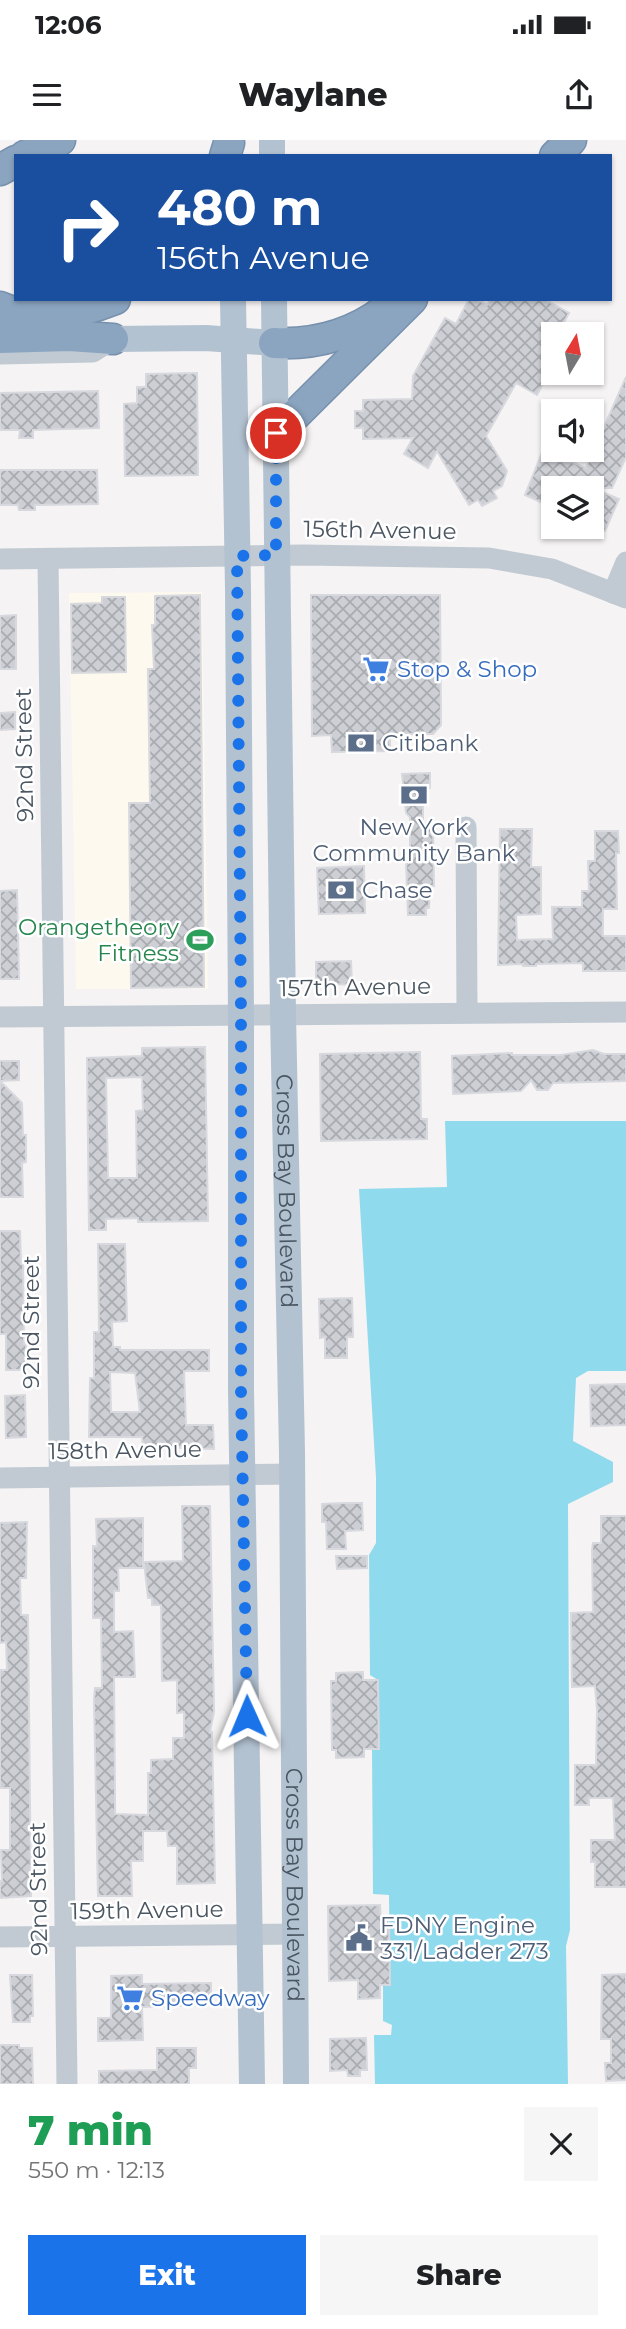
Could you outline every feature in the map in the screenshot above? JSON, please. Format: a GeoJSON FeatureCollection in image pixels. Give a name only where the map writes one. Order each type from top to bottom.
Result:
{"type":"FeatureCollection","features":[{"type":"Feature","properties":{"kind":"highway"},"geometry":{"type":"LineString","coordinates":[[29,154],[60,140]]}},
{"type":"Feature","properties":{"kind":"highway"},"geometry":{"type":"LineString","coordinates":[[557,154],[571,140]]}},
{"type":"Feature","properties":{"kind":"highway"},"geometry":{"type":"LineString","coordinates":[[0,307],[26,314],[47,315],[83,310],[109,301]]}},
{"type":"Feature","properties":{"kind":"highway"},"geometry":{"type":"LineString","coordinates":[[274,343],[298,344],[340,335],[367,322],[396,301]]}},
{"type":"Feature","properties":{"kind":"highway"},"geometry":{"type":"LineString","coordinates":[[276,433],[410,301]]}},
{"type":"Feature","properties":{"kind":"highway"},"geometry":{"type":"LineString","coordinates":[[0,338],[69,336],[113,339]]}},
{"type":"Feature","properties":{"kind":"main road","name":"Cross Bay Boulevard"},"geometry":{"type":"LineString","coordinates":[[233,301],[241,1015],[240,1378],[252,2084]]}},
{"type":"Feature","properties":{"kind":"main road","name":"Cross Bay Boulevard"},"geometry":{"type":"LineString","coordinates":[[274,301],[283,1014],[293,1474],[296,2084]]}},
{"type":"Feature","properties":{"kind":"main road"},"geometry":{"type":"LineString","coordinates":[[113,339],[274,343]]}},
{"type":"Feature","properties":{"kind":"main road"},"geometry":{"type":"LineString","coordinates":[[239,760],[255,780],[258,981],[283,1014]]}},
{"type":"Feature","properties":{"kind":"street"},"geometry":{"type":"LineString","coordinates":[[0,354],[93,352],[113,339]]}},
{"type":"Feature","properties":{"kind":"street","name":"156th Avenue"},"geometry":{"type":"LineString","coordinates":[[0,559],[276,555],[461,558],[509,561],[552,569],[619,595]]}},
{"type":"Feature","properties":{"kind":"street","name":"92nd Street"},"geometry":{"type":"LineString","coordinates":[[48,559],[67,2084]]}},
{"type":"Feature","properties":{"kind":"street"},"geometry":{"type":"LineString","coordinates":[[619,595],[626,562]]}},
{"type":"Feature","properties":{"kind":"street"},"geometry":{"type":"LineString","coordinates":[[466,827],[467,1012]]}},
{"type":"Feature","properties":{"kind":"street","name":"157th Avenue"},"geometry":{"type":"LineString","coordinates":[[0,1017],[626,1013]]}},
{"type":"Feature","properties":{"kind":"street","name":"158th Avenue"},"geometry":{"type":"LineString","coordinates":[[0,1478],[293,1474]]}},
{"type":"Feature","properties":{"kind":"street","name":"159th Avenue"},"geometry":{"type":"LineString","coordinates":[[0,1937],[295,1934]]}},
{"type":"Feature","properties":{"kind":"shaded area"},"geometry":{"type":"Polygon","coordinates":[[[202,592],[208,989],[76,989],[69,593],[202,592]]]}},
{"type":"Feature","properties":{"kind":"water"},"geometry":{"type":"Polygon","coordinates":[[[445,1121],[626,1121],[626,1371],[588,1371],[576,1378],[573,1441],[613,1462],[613,1482],[568,1504],[568,2084],[375,2084],[374,2035],[391,2035],[392,2025],[383,2021],[383,1985],[390,1985],[389,1895],[373,1894],[372,1749],[379,1749],[378,1680],[370,1675],[369,1555],[376,1543],[376,1477],[359,1189],[447,1187],[445,1121]]]}},
{"type":"Feature","properties":{"kind":"building"},"geometry":{"type":"Polygon","coordinates":[[[468,301],[480,301],[487,305],[490,301],[548,301],[569,313],[564,322],[541,322],[543,385],[537,395],[516,383],[486,436],[507,471],[502,486],[493,491],[497,498],[482,506],[478,500],[469,505],[437,451],[428,468],[404,454],[413,438],[363,439],[363,428],[355,428],[355,411],[363,411],[363,400],[412,399],[413,376],[445,318],[456,324],[468,301]]]}},
{"type":"Feature","properties":{"kind":"building"},"geometry":{"type":"Polygon","coordinates":[[[197,373],[198,475],[125,476],[124,404],[137,403],[137,387],[146,387],[146,374],[197,373]]]}},
{"type":"Feature","properties":{"kind":"building"},"geometry":{"type":"Polygon","coordinates":[[[626,377],[626,457],[612,488],[604,488],[604,476],[541,476],[541,502],[525,495],[541,455],[541,462],[572,462],[586,468],[589,462],[604,462],[604,427],[626,377]]]}},
{"type":"Feature","properties":{"kind":"building"},"geometry":{"type":"Polygon","coordinates":[[[98,391],[99,428],[33,430],[33,438],[19,438],[20,430],[0,430],[0,393],[98,391]]]}},
{"type":"Feature","properties":{"kind":"building"},"geometry":{"type":"Polygon","coordinates":[[[0,470],[97,470],[98,504],[35,505],[35,510],[19,510],[18,505],[0,505],[0,470]]]}},
{"type":"Feature","properties":{"kind":"building"},"geometry":{"type":"Polygon","coordinates":[[[604,493],[619,499],[604,530],[604,493]]]}},
{"type":"Feature","properties":{"kind":"building"},"geometry":{"type":"Polygon","coordinates":[[[200,595],[204,987],[131,988],[129,803],[150,803],[148,669],[154,669],[152,625],[155,625],[155,596],[200,595]]]}},
{"type":"Feature","properties":{"kind":"building","name":"Stop & Shop"},"geometry":{"type":"Polygon","coordinates":[[[311,595],[440,595],[441,725],[433,734],[390,734],[390,751],[332,752],[331,735],[312,736],[311,595]]]}},
{"type":"Feature","properties":{"kind":"building"},"geometry":{"type":"Polygon","coordinates":[[[102,597],[125,597],[126,672],[72,673],[71,604],[102,603],[102,597]]]}},
{"type":"Feature","properties":{"kind":"building"},"geometry":{"type":"Polygon","coordinates":[[[16,615],[16,669],[0,669],[0,616],[16,615]]]}},
{"type":"Feature","properties":{"kind":"building"},"geometry":{"type":"Polygon","coordinates":[[[15,712],[15,729],[0,730],[0,713],[15,712]]]}},
{"type":"Feature","properties":{"kind":"building"},"geometry":{"type":"Polygon","coordinates":[[[430,773],[430,788],[423,793],[423,823],[433,823],[434,886],[430,887],[426,915],[408,915],[406,862],[410,862],[410,817],[406,813],[402,774],[430,773]]]}},
{"type":"Feature","properties":{"kind":"building"},"geometry":{"type":"Polygon","coordinates":[[[500,829],[532,829],[531,867],[541,867],[541,914],[516,915],[517,940],[553,939],[552,907],[582,907],[582,891],[589,891],[588,861],[595,861],[595,831],[618,831],[617,909],[603,909],[603,936],[626,936],[626,971],[583,971],[583,963],[498,965],[500,829]]]}},
{"type":"Feature","properties":{"kind":"building","name":"Chase"},"geometry":{"type":"Polygon","coordinates":[[[364,866],[365,913],[319,914],[317,868],[364,866]]]}},
{"type":"Feature","properties":{"kind":"building"},"geometry":{"type":"Polygon","coordinates":[[[17,890],[19,979],[0,979],[0,891],[17,890]]]}},
{"type":"Feature","properties":{"kind":"building"},"geometry":{"type":"Polygon","coordinates":[[[351,961],[352,985],[316,983],[316,962],[351,961]]]}},
{"type":"Feature","properties":{"kind":"building"},"geometry":{"type":"Polygon","coordinates":[[[205,1047],[208,1221],[138,1222],[138,1218],[106,1219],[106,1230],[89,1230],[87,1058],[142,1056],[142,1048],[205,1047]],[[142,1077],[106,1078],[108,1178],[137,1178],[136,1111],[143,1110],[142,1077]]]}},
{"type":"Feature","properties":{"kind":"building"},"geometry":{"type":"Polygon","coordinates":[[[593,1050],[604,1054],[626,1054],[626,1081],[553,1083],[548,1090],[537,1090],[531,1080],[521,1091],[453,1094],[452,1056],[512,1053],[561,1055],[593,1050]]]}},
{"type":"Feature","properties":{"kind":"building"},"geometry":{"type":"Polygon","coordinates":[[[420,1052],[421,1119],[427,1119],[427,1139],[321,1141],[320,1054],[420,1052]]]}},
{"type":"Feature","properties":{"kind":"building"},"geometry":{"type":"Polygon","coordinates":[[[0,1061],[19,1061],[19,1080],[0,1081],[0,1061]]]}},
{"type":"Feature","properties":{"kind":"building"},"geometry":{"type":"Polygon","coordinates":[[[0,1081],[22,1103],[23,1135],[26,1135],[26,1162],[22,1163],[23,1197],[0,1197],[0,1081]]]}},
{"type":"Feature","properties":{"kind":"building"},"geometry":{"type":"Polygon","coordinates":[[[0,1231],[20,1231],[26,1370],[6,1370],[6,1334],[0,1334],[0,1231]]]}},
{"type":"Feature","properties":{"kind":"building"},"geometry":{"type":"Polygon","coordinates":[[[98,1244],[125,1244],[127,1321],[112,1322],[113,1347],[120,1347],[120,1350],[209,1350],[209,1371],[184,1371],[186,1425],[213,1425],[214,1449],[152,1447],[143,1445],[142,1437],[89,1437],[90,1378],[94,1378],[94,1332],[99,1332],[98,1244]],[[110,1372],[111,1412],[140,1412],[135,1373],[110,1372]]]}},
{"type":"Feature","properties":{"kind":"building"},"geometry":{"type":"Polygon","coordinates":[[[352,1298],[353,1337],[347,1337],[347,1358],[325,1358],[325,1337],[320,1338],[319,1299],[352,1298]]]}},
{"type":"Feature","properties":{"kind":"building"},"geometry":{"type":"Polygon","coordinates":[[[626,1384],[626,1425],[591,1426],[590,1385],[626,1384]]]}},
{"type":"Feature","properties":{"kind":"building"},"geometry":{"type":"Polygon","coordinates":[[[25,1395],[26,1437],[6,1438],[5,1396],[25,1395]]]}},
{"type":"Feature","properties":{"kind":"building"},"geometry":{"type":"Polygon","coordinates":[[[362,1503],[363,1530],[345,1531],[346,1549],[327,1549],[322,1504],[362,1503]]]}},
{"type":"Feature","properties":{"kind":"building"},"geometry":{"type":"Polygon","coordinates":[[[182,1506],[210,1506],[214,1712],[210,1732],[215,1883],[177,1884],[177,1846],[168,1846],[167,1831],[143,1831],[143,1861],[131,1861],[132,1896],[98,1896],[94,1699],[95,1688],[102,1688],[101,1618],[93,1618],[93,1546],[97,1546],[96,1519],[143,1518],[143,1568],[118,1568],[119,1591],[114,1591],[114,1632],[133,1631],[135,1677],[114,1677],[115,1814],[148,1815],[148,1773],[151,1773],[151,1760],[173,1759],[173,1738],[184,1738],[184,1712],[177,1713],[177,1680],[162,1681],[161,1605],[152,1605],[152,1598],[148,1598],[144,1562],[183,1561],[182,1506]]]}},
{"type":"Feature","properties":{"kind":"building"},"geometry":{"type":"Polygon","coordinates":[[[601,1516],[626,1516],[626,1887],[595,1887],[595,1862],[591,1862],[591,1840],[615,1840],[613,1798],[589,1798],[589,1805],[575,1805],[575,1765],[596,1765],[597,1710],[595,1686],[572,1687],[571,1613],[593,1612],[592,1550],[593,1543],[601,1543],[601,1516]]]}},
{"type":"Feature","properties":{"kind":"building"},"geometry":{"type":"Polygon","coordinates":[[[27,1522],[26,1578],[20,1578],[21,1615],[28,1615],[31,1896],[0,1898],[1,1850],[10,1850],[10,1788],[0,1788],[0,1670],[7,1670],[6,1642],[0,1643],[0,1523],[27,1522]]]}},
{"type":"Feature","properties":{"kind":"building"},"geometry":{"type":"Polygon","coordinates":[[[336,1556],[367,1556],[367,1568],[337,1569],[336,1556]]]}},
{"type":"Feature","properties":{"kind":"building"},"geometry":{"type":"Polygon","coordinates":[[[363,1672],[363,1680],[378,1680],[379,1749],[364,1749],[364,1757],[336,1758],[336,1750],[332,1750],[331,1681],[336,1681],[336,1673],[363,1672]]]}},
{"type":"Feature","properties":{"kind":"building","name":"FDNY Engine 331/Ladder 273"},"geometry":{"type":"Polygon","coordinates":[[[380,1905],[381,1921],[389,1920],[390,1985],[380,1985],[380,1998],[358,1999],[358,1980],[329,1981],[328,1906],[380,1905]]]}},
{"type":"Feature","properties":{"kind":"building"},"geometry":{"type":"Polygon","coordinates":[[[626,1974],[626,2080],[606,2081],[605,2063],[611,2063],[611,2039],[601,2039],[602,1975],[626,1974]]]}},
{"type":"Feature","properties":{"kind":"building"},"geometry":{"type":"Polygon","coordinates":[[[10,1975],[32,1975],[33,2016],[30,2016],[30,2022],[13,2022],[10,1975]]]}},
{"type":"Feature","properties":{"kind":"building"},"geometry":{"type":"Polygon","coordinates":[[[142,1975],[142,1984],[211,1983],[211,2005],[142,2007],[143,2040],[98,2041],[98,2018],[111,2018],[111,1976],[142,1975]]]}},
{"type":"Feature","properties":{"kind":"building"},"geometry":{"type":"Polygon","coordinates":[[[366,2038],[367,2070],[360,2070],[360,2076],[348,2076],[347,2070],[330,2071],[330,2039],[366,2038]]]}},
{"type":"Feature","properties":{"kind":"building"},"geometry":{"type":"Polygon","coordinates":[[[0,2045],[32,2048],[33,2084],[0,2084],[0,2045]]]}},
{"type":"Feature","properties":{"kind":"building"},"geometry":{"type":"Polygon","coordinates":[[[157,2048],[196,2048],[196,2068],[189,2068],[189,2084],[99,2084],[99,2071],[157,2070],[157,2048]]]}},
{"type":"Feature","properties":{"kind":"place","name":"Stop & Shop"},"geometry":{"type":"Point","coordinates":[376,669]}},
{"type":"Feature","properties":{"kind":"place","name":"Citibank"},"geometry":{"type":"Point","coordinates":[361,743]}},
{"type":"Feature","properties":{"kind":"place","name":"New York Community Bank"},"geometry":{"type":"Point","coordinates":[414,795]}},
{"type":"Feature","properties":{"kind":"place","name":"Chase"},"geometry":{"type":"Point","coordinates":[341,890]}},
{"type":"Feature","properties":{"kind":"place","name":"Orangetheory Fitness"},"geometry":{"type":"Point","coordinates":[200,940]}},
{"type":"Feature","properties":{"kind":"place","name":"FDNY Engine 331/Ladder 273"},"geometry":{"type":"Point","coordinates":[359,1938]}},
{"type":"Feature","properties":{"kind":"place","name":"Speedway"},"geometry":{"type":"Point","coordinates":[130,1998]}},
{"type":"Feature","properties":{"kind":"route"},"geometry":{"type":"LineString","coordinates":[[247,1716],[241,1391],[237,556],[276,555],[276,433]]}}]}
